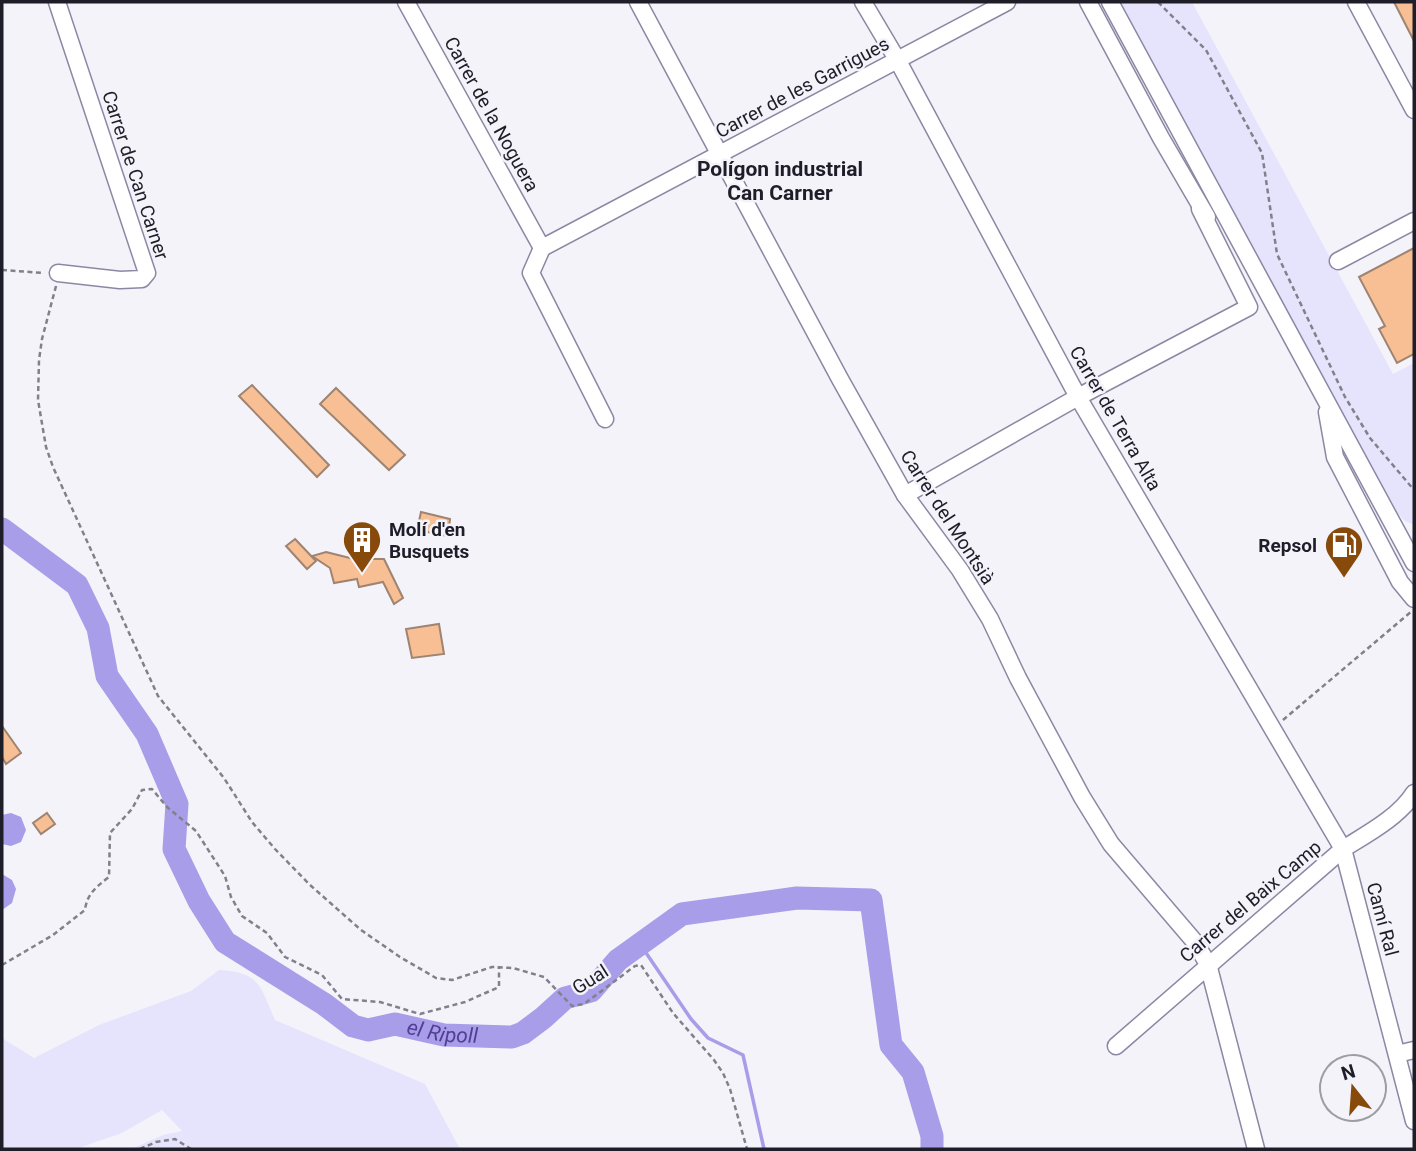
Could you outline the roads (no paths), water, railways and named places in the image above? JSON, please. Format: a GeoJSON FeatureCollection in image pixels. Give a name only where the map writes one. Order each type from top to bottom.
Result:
{"type":"FeatureCollection","features":[{"type":"Feature","properties":{"kind":"street","name":"Carrer de Can Carner"},"geometry":{"type":"LineString","coordinates":[[58,2],[147,273],[142,279],[125,281],[58,273]]}},
{"type":"Feature","properties":{"kind":"street","name":"Carrer de la Noguera"},"geometry":{"type":"LineString","coordinates":[[406,2],[541,247]]}},
{"type":"Feature","properties":{"kind":"street","name":"Carrer del Montsià"},"geometry":{"type":"LineString","coordinates":[[638,2],[905,495],[960,570],[990,619],[1018,678],[1082,797],[1111,844],[1194,941],[1209,964]]}},
{"type":"Feature","properties":{"kind":"street","name":"Carrer de Terra Alta"},"geometry":{"type":"LineString","coordinates":[[863,2],[898,61],[1078,397],[1343,849]]}},
{"type":"Feature","properties":{"kind":"street","name":"Carrer de les Garrigues"},"geometry":{"type":"LineString","coordinates":[[541,247],[1007,2]]}},
{"type":"Feature","properties":{"kind":"street"},"geometry":{"type":"LineString","coordinates":[[905,495],[1078,397],[1249,307],[1200,209],[1088,2]]}},
{"type":"Feature","properties":{"kind":"street"},"geometry":{"type":"LineString","coordinates":[[1110,2],[1414,563]]}},
{"type":"Feature","properties":{"kind":"street"},"geometry":{"type":"LineString","coordinates":[[1356,2],[1414,110]]}},
{"type":"Feature","properties":{"kind":"street"},"geometry":{"type":"LineString","coordinates":[[1200,209],[1265,286]]}},
{"type":"Feature","properties":{"kind":"street"},"geometry":{"type":"LineString","coordinates":[[1338,261],[1414,221]]}},
{"type":"Feature","properties":{"kind":"street"},"geometry":{"type":"LineString","coordinates":[[541,247],[531,273],[605,419]]}},
{"type":"Feature","properties":{"kind":"street"},"geometry":{"type":"LineString","coordinates":[[1325,400],[1335,457],[1400,582],[1414,600]]}},
{"type":"Feature","properties":{"kind":"street"},"geometry":{"type":"LineString","coordinates":[[1387,513],[1414,534]]}},
{"type":"Feature","properties":{"kind":"street","name":"Carrer del Baix Camp"},"geometry":{"type":"LineString","coordinates":[[1115,1046],[1343,849],[1388,818],[1409,801],[1414,793]]}},
{"type":"Feature","properties":{"kind":"street","name":"Camí Ral"},"geometry":{"type":"LineString","coordinates":[[1343,849],[1414,1121]]}},
{"type":"Feature","properties":{"kind":"street"},"geometry":{"type":"LineString","coordinates":[[1209,964],[1256,1149]]}},
{"type":"Feature","properties":{"kind":"street"},"geometry":{"type":"LineString","coordinates":[[1397,1054],[1414,1049]]}},
{"type":"Feature","properties":{"kind":"waterway","name":"el Ripoll"},"geometry":{"type":"LineString","coordinates":[[2,529],[77,585],[98,628],[107,676],[147,734],[177,804],[174,849],[199,901],[225,942],[324,1004],[353,1026],[368,1030],[395,1024],[444,1035],[512,1037],[523,1033],[565,998],[591,991],[618,960],[682,914],[797,898],[871,900],[891,1045],[913,1072],[932,1136],[932,1149]]}},
{"type":"Feature","properties":{"kind":"waterway"},"geometry":{"type":"LineString","coordinates":[[640,944],[691,1019],[708,1038],[743,1055],[764,1149]]}},
{"type":"Feature","properties":{"kind":"place","name":"Molí d'en Busquets"},"geometry":{"type":"Point","coordinates":[362,574]}},
{"type":"Feature","properties":{"kind":"place","name":"Repsol"},"geometry":{"type":"Point","coordinates":[1344,579]}},
{"type":"Feature","properties":{"kind":"district","name":"Polígon industrial Can Carner"},"geometry":{"type":"Point","coordinates":[780,181]}}]}
